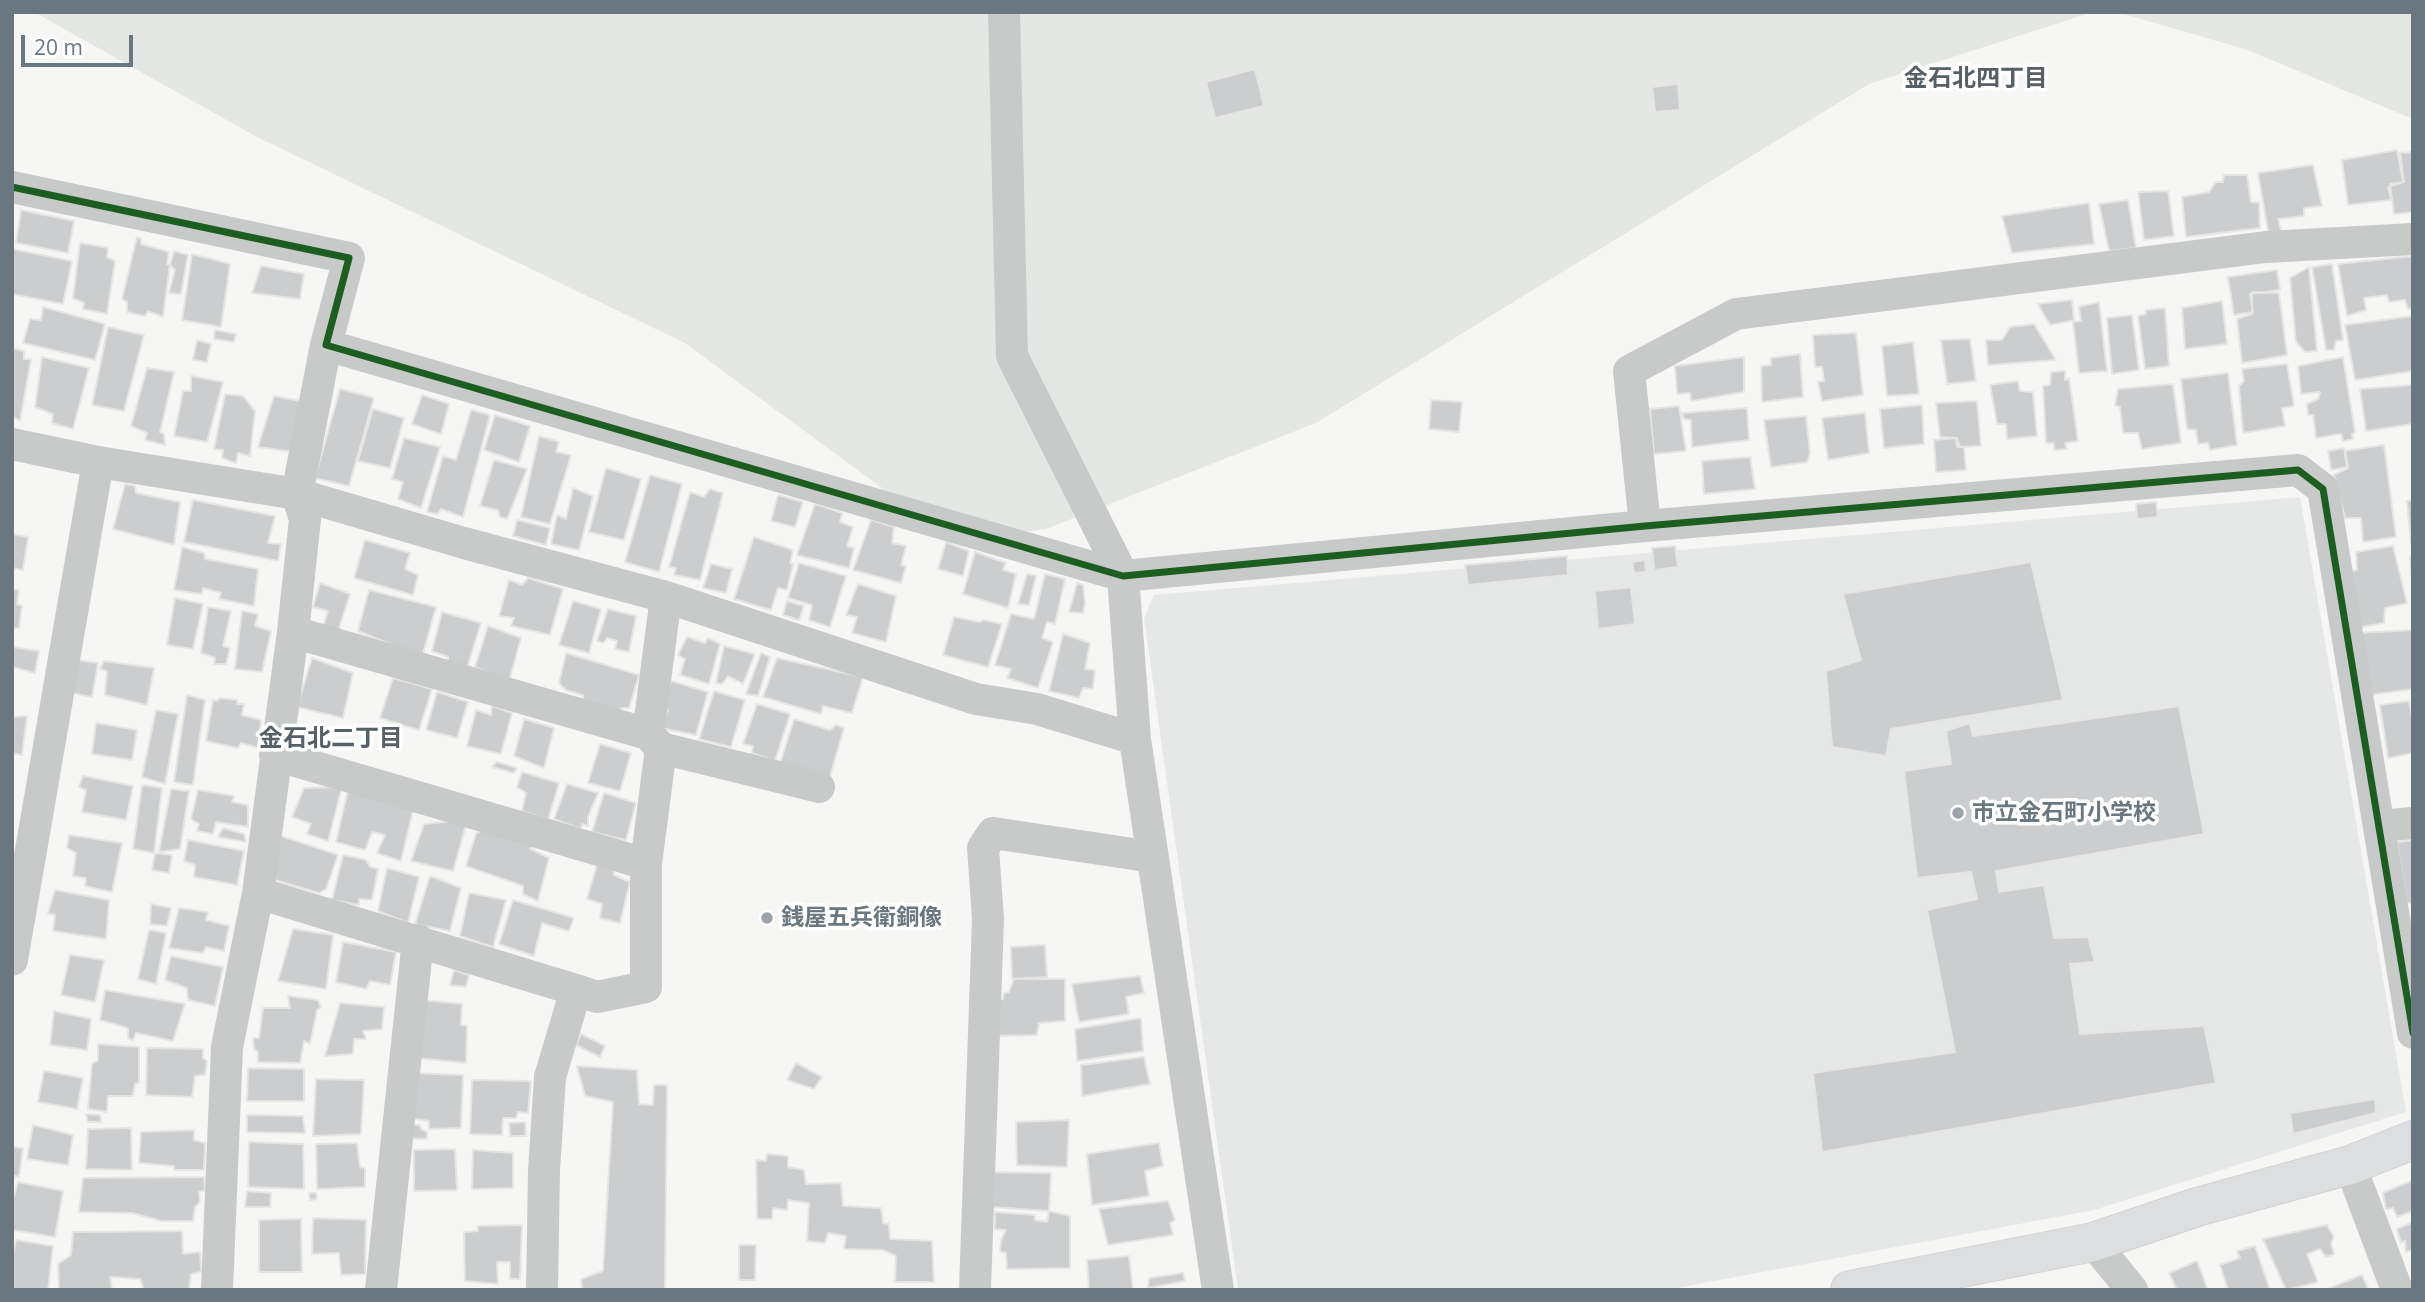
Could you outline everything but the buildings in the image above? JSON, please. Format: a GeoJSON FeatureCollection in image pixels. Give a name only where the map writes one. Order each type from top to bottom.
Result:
{"type":"FeatureCollection","features":[{"type":"Feature","properties":{"kind":"street"},"geometry":{"type":"LineString","coordinates":[[1004,12],[1012,356],[1123,576],[1135,739],[1218,1290]]}},
{"type":"Feature","properties":{"kind":"street"},"geometry":{"type":"LineString","coordinates":[[12,187],[349,258],[326,345],[297,495],[305,519],[293,632],[258,893],[227,1047],[218,1290]]}},
{"type":"Feature","properties":{"kind":"street"},"geometry":{"type":"LineString","coordinates":[[1645,526],[1629,371],[1736,314],[2266,247],[2413,239]]}},
{"type":"Feature","properties":{"kind":"street"},"geometry":{"type":"LineString","coordinates":[[326,345],[1123,576],[1645,526],[2298,470],[2323,489],[2413,1034]]}},
{"type":"Feature","properties":{"kind":"street"},"geometry":{"type":"LineString","coordinates":[[12,444],[98,462],[297,495],[666,597],[976,699],[1037,709],[1135,739]]}},
{"type":"Feature","properties":{"kind":"street"},"geometry":{"type":"LineString","coordinates":[[12,960],[98,462]]}},
{"type":"Feature","properties":{"kind":"street"},"geometry":{"type":"LineString","coordinates":[[258,893],[597,997],[646,987],[646,864],[666,597]]}},
{"type":"Feature","properties":{"kind":"street"},"geometry":{"type":"LineString","coordinates":[[293,632],[654,741],[819,787]]}},
{"type":"Feature","properties":{"kind":"street"},"geometry":{"type":"LineString","coordinates":[[275,755],[646,864]]}},
{"type":"Feature","properties":{"kind":"street"},"geometry":{"type":"LineString","coordinates":[[2380,826],[2413,824]]}},
{"type":"Feature","properties":{"kind":"street"},"geometry":{"type":"LineString","coordinates":[[975,1290],[988,919],[983,848],[993,832],[1153,857]]}},
{"type":"Feature","properties":{"kind":"street"},"geometry":{"type":"LineString","coordinates":[[381,1290],[418,940]]}},
{"type":"Feature","properties":{"kind":"street"},"geometry":{"type":"LineString","coordinates":[[542,1290],[544,1170],[550,1077],[576,990]]}},
{"type":"Feature","properties":{"kind":"street"},"geometry":{"type":"LineString","coordinates":[[1850,1290],[1918,1283],[2093,1242],[2196,1207],[2350,1165],[2413,1140]]}},
{"type":"Feature","properties":{"kind":"street"},"geometry":{"type":"LineString","coordinates":[[2350,1165],[2397,1290]]}},
{"type":"Feature","properties":{"kind":"street"},"geometry":{"type":"LineString","coordinates":[[2093,1242],[2132,1290]]}},
{"type":"Feature","properties":{"kind":"shaded area"},"geometry":{"type":"Polygon","coordinates":[[[34,12],[2093,12],[1869,84],[1316,423],[1046,529],[954,541],[685,343],[257,137],[34,12]]]}},
{"type":"Feature","properties":{"kind":"shaded area"},"geometry":{"type":"Polygon","coordinates":[[[2117,12],[2413,12],[2413,119],[2248,50],[2117,12]]]}},
{"type":"Feature","properties":{"kind":"shaded area"},"geometry":{"type":"Polygon","coordinates":[[[2300,497],[2406,1112],[2094,1210],[1666,1290],[1238,1290],[1144,618],[1154,595],[2300,497]]]}},
{"type":"Feature","properties":{"kind":"cycle path"},"geometry":{"type":"LineString","coordinates":[[12,187],[349,258],[326,345],[1123,576],[1645,526],[2298,470],[2323,489],[2413,1033]]}},
{"type":"Feature","properties":{"kind":"place","name":"市立金石町小学校"},"geometry":{"type":"Point","coordinates":[1958,813]}},
{"type":"Feature","properties":{"kind":"place","name":"銭屋五兵衛銅像"},"geometry":{"type":"Point","coordinates":[767,918]}},
{"type":"Feature","properties":{"kind":"district","name":"金石北四丁目"},"geometry":{"type":"Point","coordinates":[1976,79]}},
{"type":"Feature","properties":{"kind":"district","name":"金石北二丁目"},"geometry":{"type":"Point","coordinates":[331,739]}}]}
